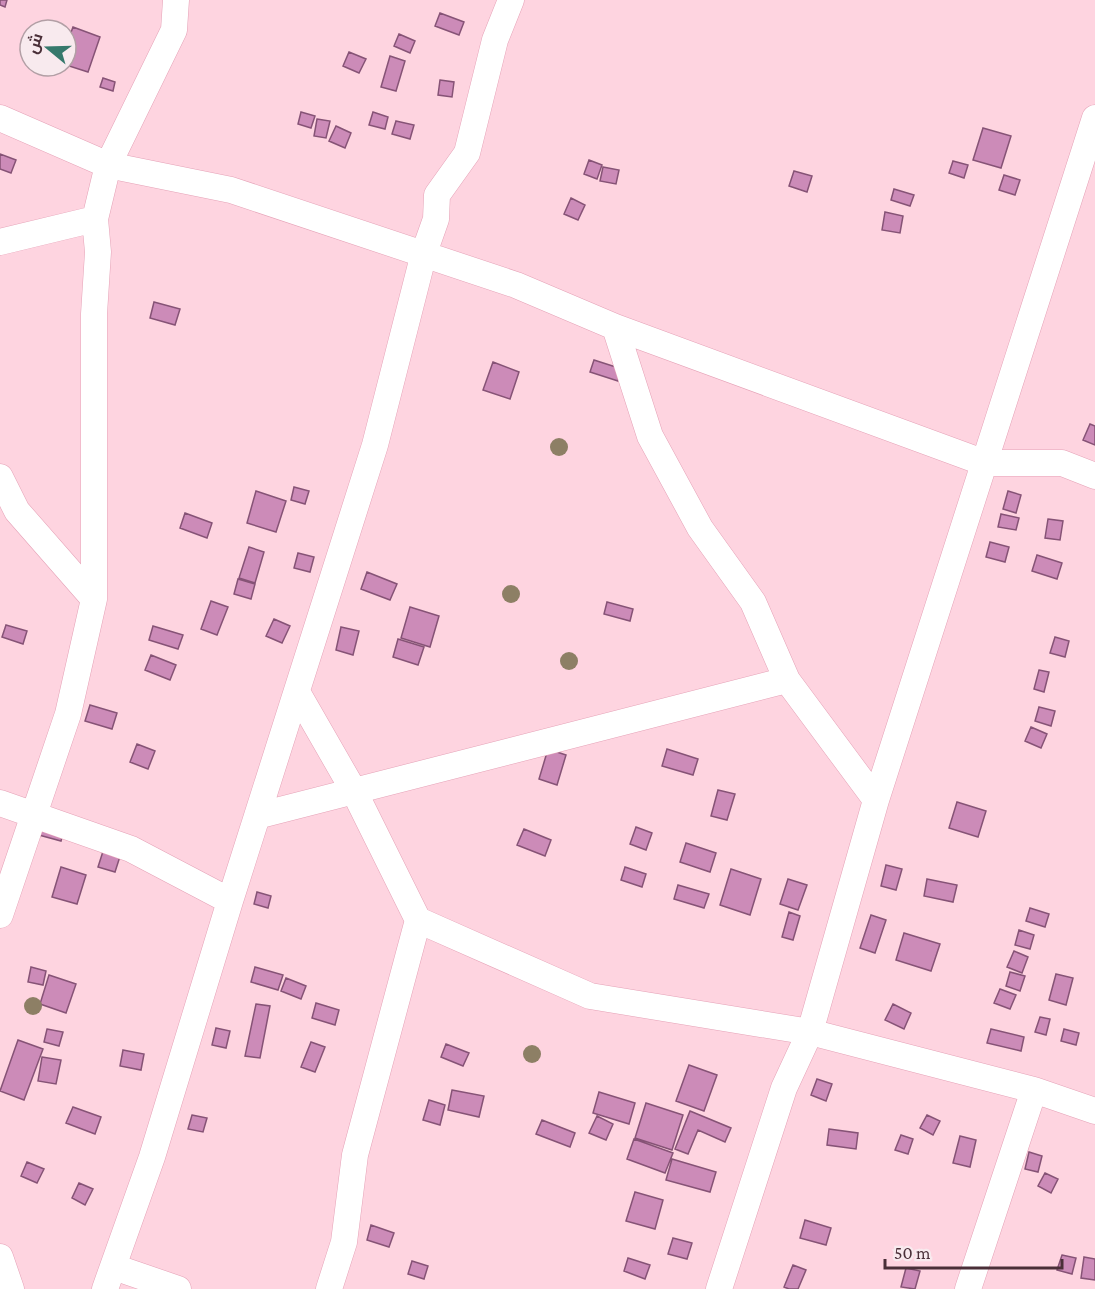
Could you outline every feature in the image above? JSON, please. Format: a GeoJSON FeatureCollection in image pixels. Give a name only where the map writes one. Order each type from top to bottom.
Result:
{"type":"FeatureCollection","features":[{"type":"Feature","properties":{"kind":"street"},"geometry":{"type":"LineString","coordinates":[[0,915],[68,714],[94,599],[94,314],[98,252],[94,219],[108,165],[174,30],[176,0]]}},
{"type":"Feature","properties":{"kind":"street"},"geometry":{"type":"LineString","coordinates":[[178,1289],[109,1278],[152,1157],[230,901],[375,445],[424,253],[436,219],[437,195],[467,153],[495,40],[511,0]]}},
{"type":"Feature","properties":{"kind":"street"},"geometry":{"type":"LineString","coordinates":[[0,118],[108,165],[231,190],[516,285],[615,327],[985,463],[1062,463],[1095,476]]}},
{"type":"Feature","properties":{"kind":"street"},"geometry":{"type":"LineString","coordinates":[[719,1289],[784,1088],[810,1032],[876,800],[1095,118]]}},
{"type":"Feature","properties":{"kind":"street"},"geometry":{"type":"LineString","coordinates":[[0,242],[94,219]]}},
{"type":"Feature","properties":{"kind":"street"},"geometry":{"type":"LineString","coordinates":[[615,327],[650,436],[700,528],[753,602],[787,680],[876,800]]}},
{"type":"Feature","properties":{"kind":"street"},"geometry":{"type":"LineString","coordinates":[[0,477],[17,512],[94,599]]}},
{"type":"Feature","properties":{"kind":"street"},"geometry":{"type":"LineString","coordinates":[[257,816],[355,793],[787,680]]}},
{"type":"Feature","properties":{"kind":"street"},"geometry":{"type":"LineString","coordinates":[[297,692],[355,793],[418,920],[590,996],[810,1032],[1035,1090],[1095,1111]]}},
{"type":"Feature","properties":{"kind":"street"},"geometry":{"type":"LineString","coordinates":[[0,803],[131,849],[230,901]]}},
{"type":"Feature","properties":{"kind":"street"},"geometry":{"type":"LineString","coordinates":[[328,1289],[344,1242],[354,1155],[418,920]]}},
{"type":"Feature","properties":{"kind":"street"},"geometry":{"type":"LineString","coordinates":[[968,1289],[1035,1090]]}},
{"type":"Feature","properties":{"kind":"street"},"geometry":{"type":"LineString","coordinates":[[0,1257],[10,1289]]}},
{"type":"Feature","properties":{"kind":"building"},"geometry":{"type":"Polygon","coordinates":[[[0,0],[7,0],[5,7],[0,5],[0,0]]]}},
{"type":"Feature","properties":{"kind":"building"},"geometry":{"type":"Polygon","coordinates":[[[440,13],[464,22],[459,35],[435,26],[440,13]]]}},
{"type":"Feature","properties":{"kind":"building"},"geometry":{"type":"Polygon","coordinates":[[[78,29],[100,37],[88,72],[78,69],[78,29]]]}},
{"type":"Feature","properties":{"kind":"building"},"geometry":{"type":"Polygon","coordinates":[[[399,34],[415,41],[410,53],[394,46],[399,34]]]}},
{"type":"Feature","properties":{"kind":"building"},"geometry":{"type":"Polygon","coordinates":[[[349,52],[366,59],[359,73],[343,66],[349,52]]]}},
{"type":"Feature","properties":{"kind":"building"},"geometry":{"type":"Polygon","coordinates":[[[390,56],[405,61],[396,91],[381,87],[390,56]]]}},
{"type":"Feature","properties":{"kind":"building"},"geometry":{"type":"Polygon","coordinates":[[[103,78],[115,82],[113,91],[100,87],[103,78]]]}},
{"type":"Feature","properties":{"kind":"building"},"geometry":{"type":"Polygon","coordinates":[[[440,80],[454,82],[452,97],[438,95],[440,80]]]}},
{"type":"Feature","properties":{"kind":"building"},"geometry":{"type":"Polygon","coordinates":[[[301,112],[315,116],[311,128],[298,124],[301,112]]]}},
{"type":"Feature","properties":{"kind":"building"},"geometry":{"type":"Polygon","coordinates":[[[373,112],[388,117],[385,129],[369,125],[373,112]]]}},
{"type":"Feature","properties":{"kind":"building"},"geometry":{"type":"Polygon","coordinates":[[[317,119],[330,121],[326,138],[314,136],[317,119]]]}},
{"type":"Feature","properties":{"kind":"building"},"geometry":{"type":"Polygon","coordinates":[[[396,121],[414,125],[410,139],[392,134],[396,121]]]}},
{"type":"Feature","properties":{"kind":"building"},"geometry":{"type":"Polygon","coordinates":[[[336,126],[351,133],[345,148],[329,141],[336,126]]]}},
{"type":"Feature","properties":{"kind":"building"},"geometry":{"type":"Polygon","coordinates":[[[983,128],[1011,136],[1001,168],[973,160],[983,128]]]}},
{"type":"Feature","properties":{"kind":"building"},"geometry":{"type":"Polygon","coordinates":[[[0,154],[16,160],[11,173],[0,169],[0,154]]]}},
{"type":"Feature","properties":{"kind":"building"},"geometry":{"type":"Polygon","coordinates":[[[589,160],[602,165],[597,179],[584,174],[589,160]]]}},
{"type":"Feature","properties":{"kind":"building"},"geometry":{"type":"Polygon","coordinates":[[[953,161],[968,165],[964,178],[949,173],[953,161]]]}},
{"type":"Feature","properties":{"kind":"building"},"geometry":{"type":"Polygon","coordinates":[[[603,167],[619,170],[616,184],[600,181],[603,167]]]}},
{"type":"Feature","properties":{"kind":"building"},"geometry":{"type":"Polygon","coordinates":[[[794,171],[812,176],[807,192],[789,186],[794,171]]]}},
{"type":"Feature","properties":{"kind":"building"},"geometry":{"type":"Polygon","coordinates":[[[1004,175],[1020,180],[1015,195],[999,190],[1004,175]]]}},
{"type":"Feature","properties":{"kind":"building"},"geometry":{"type":"Polygon","coordinates":[[[894,189],[914,195],[910,206],[891,200],[894,189]]]}},
{"type":"Feature","properties":{"kind":"building"},"geometry":{"type":"Polygon","coordinates":[[[571,198],[585,205],[578,220],[564,214],[571,198]]]}},
{"type":"Feature","properties":{"kind":"building"},"geometry":{"type":"Polygon","coordinates":[[[885,212],[903,216],[900,233],[882,230],[885,212]]]}},
{"type":"Feature","properties":{"kind":"building"},"geometry":{"type":"Polygon","coordinates":[[[154,302],[180,309],[175,325],[150,318],[154,302]]]}},
{"type":"Feature","properties":{"kind":"building"},"geometry":{"type":"Polygon","coordinates":[[[594,360],[622,369],[618,381],[590,372],[594,360]]]}},
{"type":"Feature","properties":{"kind":"building"},"geometry":{"type":"Polygon","coordinates":[[[493,362],[519,372],[510,399],[483,390],[493,362]]]}},
{"type":"Feature","properties":{"kind":"building"},"geometry":{"type":"Polygon","coordinates":[[[1090,424],[1095,426],[1095,445],[1083,440],[1090,424]]]}},
{"type":"Feature","properties":{"kind":"building"},"geometry":{"type":"Polygon","coordinates":[[[294,487],[309,491],[305,504],[291,500],[294,487]]]}},
{"type":"Feature","properties":{"kind":"building"},"geometry":{"type":"Polygon","coordinates":[[[256,491],[286,501],[276,532],[247,523],[256,491]]]}},
{"type":"Feature","properties":{"kind":"building"},"geometry":{"type":"Polygon","coordinates":[[[1008,491],[1021,495],[1016,513],[1003,509],[1008,491]]]}},
{"type":"Feature","properties":{"kind":"building"},"geometry":{"type":"Polygon","coordinates":[[[185,513],[212,523],[207,538],[180,528],[185,513]]]}},
{"type":"Feature","properties":{"kind":"building"},"geometry":{"type":"Polygon","coordinates":[[[1001,514],[1019,518],[1016,530],[998,527],[1001,514]]]}},
{"type":"Feature","properties":{"kind":"building"},"geometry":{"type":"Polygon","coordinates":[[[1048,519],[1063,521],[1060,540],[1045,538],[1048,519]]]}},
{"type":"Feature","properties":{"kind":"building"},"geometry":{"type":"Polygon","coordinates":[[[990,542],[1009,547],[1005,562],[986,557],[990,542]]]}},
{"type":"Feature","properties":{"kind":"building"},"geometry":{"type":"Polygon","coordinates":[[[249,547],[264,552],[255,583],[239,578],[249,547]]]}},
{"type":"Feature","properties":{"kind":"building"},"geometry":{"type":"Polygon","coordinates":[[[298,553],[314,557],[310,572],[294,568],[298,553]]]}},
{"type":"Feature","properties":{"kind":"building"},"geometry":{"type":"Polygon","coordinates":[[[1037,555],[1062,563],[1057,579],[1032,571],[1037,555]]]}},
{"type":"Feature","properties":{"kind":"building"},"geometry":{"type":"Polygon","coordinates":[[[367,572],[397,584],[390,600],[361,589],[367,572]]]}},
{"type":"Feature","properties":{"kind":"building"},"geometry":{"type":"Polygon","coordinates":[[[238,579],[255,584],[251,599],[234,594],[238,579]]]}},
{"type":"Feature","properties":{"kind":"building"},"geometry":{"type":"Polygon","coordinates":[[[211,601],[228,607],[217,635],[201,629],[211,601]]]}},
{"type":"Feature","properties":{"kind":"building"},"geometry":{"type":"Polygon","coordinates":[[[607,602],[633,609],[630,621],[604,614],[607,602]]]}},
{"type":"Feature","properties":{"kind":"building"},"geometry":{"type":"Polygon","coordinates":[[[410,607],[439,616],[430,647],[401,638],[410,607]]]}},
{"type":"Feature","properties":{"kind":"building"},"geometry":{"type":"Polygon","coordinates":[[[274,619],[290,626],[282,643],[266,636],[274,619]]]}},
{"type":"Feature","properties":{"kind":"building"},"geometry":{"type":"Polygon","coordinates":[[[6,625],[27,631],[23,644],[2,637],[6,625]]]}},
{"type":"Feature","properties":{"kind":"building"},"geometry":{"type":"Polygon","coordinates":[[[153,626],[183,635],[178,649],[149,640],[153,626]]]}},
{"type":"Feature","properties":{"kind":"building"},"geometry":{"type":"Polygon","coordinates":[[[341,627],[359,631],[353,655],[336,650],[341,627]]]}},
{"type":"Feature","properties":{"kind":"building"},"geometry":{"type":"Polygon","coordinates":[[[1055,637],[1069,641],[1065,657],[1050,653],[1055,637]]]}},
{"type":"Feature","properties":{"kind":"building"},"geometry":{"type":"Polygon","coordinates":[[[398,639],[424,647],[418,665],[393,657],[398,639]]]}},
{"type":"Feature","properties":{"kind":"building"},"geometry":{"type":"Polygon","coordinates":[[[151,655],[176,665],[170,680],[145,670],[151,655]]]}},
{"type":"Feature","properties":{"kind":"building"},"geometry":{"type":"Polygon","coordinates":[[[1039,670],[1049,672],[1044,692],[1034,689],[1039,670]]]}},
{"type":"Feature","properties":{"kind":"building"},"geometry":{"type":"Polygon","coordinates":[[[90,705],[117,713],[112,729],[85,721],[90,705]]]}},
{"type":"Feature","properties":{"kind":"building"},"geometry":{"type":"Polygon","coordinates":[[[1039,707],[1055,711],[1051,726],[1035,721],[1039,707]]]}},
{"type":"Feature","properties":{"kind":"building"},"geometry":{"type":"Polygon","coordinates":[[[1031,727],[1047,734],[1041,748],[1025,741],[1031,727]]]}},
{"type":"Feature","properties":{"kind":"building"},"geometry":{"type":"Polygon","coordinates":[[[137,744],[155,751],[148,769],[130,762],[137,744]]]}},
{"type":"Feature","properties":{"kind":"building"},"geometry":{"type":"Polygon","coordinates":[[[548,749],[566,755],[557,785],[539,779],[548,749]]]}},
{"type":"Feature","properties":{"kind":"building"},"geometry":{"type":"Polygon","coordinates":[[[667,749],[698,759],[693,775],[662,766],[667,749]]]}},
{"type":"Feature","properties":{"kind":"building"},"geometry":{"type":"Polygon","coordinates":[[[718,790],[735,794],[727,820],[711,816],[718,790]]]}},
{"type":"Feature","properties":{"kind":"building"},"geometry":{"type":"Polygon","coordinates":[[[957,802],[986,811],[978,837],[949,828],[957,802]]]}},
{"type":"Feature","properties":{"kind":"building"},"geometry":{"type":"Polygon","coordinates":[[[39,819],[65,826],[61,841],[35,834],[39,819]]]}},
{"type":"Feature","properties":{"kind":"building"},"geometry":{"type":"Polygon","coordinates":[[[636,827],[652,833],[646,850],[630,844],[636,827]]]}},
{"type":"Feature","properties":{"kind":"building"},"geometry":{"type":"Polygon","coordinates":[[[524,829],[551,840],[545,856],[517,845],[524,829]]]}},
{"type":"Feature","properties":{"kind":"building"},"geometry":{"type":"Polygon","coordinates":[[[106,842],[123,847],[115,872],[98,867],[106,842]]]}},
{"type":"Feature","properties":{"kind":"building"},"geometry":{"type":"Polygon","coordinates":[[[686,843],[716,853],[710,872],[680,862],[686,843]]]}},
{"type":"Feature","properties":{"kind":"building"},"geometry":{"type":"Polygon","coordinates":[[[886,865],[902,869],[896,890],[881,886],[886,865]]]}},
{"type":"Feature","properties":{"kind":"building"},"geometry":{"type":"Polygon","coordinates":[[[61,867],[86,875],[77,904],[52,897],[61,867]]]}},
{"type":"Feature","properties":{"kind":"building"},"geometry":{"type":"Polygon","coordinates":[[[625,867],[646,874],[642,887],[621,880],[625,867]]]}},
{"type":"Feature","properties":{"kind":"building"},"geometry":{"type":"Polygon","coordinates":[[[731,869],[761,879],[750,915],[720,905],[731,869]]]}},
{"type":"Feature","properties":{"kind":"building"},"geometry":{"type":"Polygon","coordinates":[[[788,879],[807,885],[798,910],[780,904],[788,879]]]}},
{"type":"Feature","properties":{"kind":"building"},"geometry":{"type":"Polygon","coordinates":[[[927,879],[957,885],[953,902],[924,896],[927,879]]]}},
{"type":"Feature","properties":{"kind":"building"},"geometry":{"type":"Polygon","coordinates":[[[678,885],[709,894],[704,908],[674,899],[678,885]]]}},
{"type":"Feature","properties":{"kind":"building"},"geometry":{"type":"Polygon","coordinates":[[[257,892],[271,896],[268,908],[254,904],[257,892]]]}},
{"type":"Feature","properties":{"kind":"building"},"geometry":{"type":"Polygon","coordinates":[[[1030,908],[1049,914],[1045,927],[1026,921],[1030,908]]]}},
{"type":"Feature","properties":{"kind":"building"},"geometry":{"type":"Polygon","coordinates":[[[789,912],[800,916],[793,940],[782,937],[789,912]]]}},
{"type":"Feature","properties":{"kind":"building"},"geometry":{"type":"Polygon","coordinates":[[[871,915],[886,920],[875,953],[860,948],[871,915]]]}},
{"type":"Feature","properties":{"kind":"building"},"geometry":{"type":"Polygon","coordinates":[[[1019,930],[1034,935],[1030,949],[1015,945],[1019,930]]]}},
{"type":"Feature","properties":{"kind":"building"},"geometry":{"type":"Polygon","coordinates":[[[904,933],[940,944],[931,971],[896,960],[904,933]]]}},
{"type":"Feature","properties":{"kind":"building"},"geometry":{"type":"Polygon","coordinates":[[[1014,951],[1028,957],[1022,973],[1007,967],[1014,951]]]}},
{"type":"Feature","properties":{"kind":"building"},"geometry":{"type":"Polygon","coordinates":[[[31,967],[46,971],[43,985],[28,982],[31,967]]]}},
{"type":"Feature","properties":{"kind":"building"},"geometry":{"type":"Polygon","coordinates":[[[255,967],[283,975],[278,990],[251,982],[255,967]]]}},
{"type":"Feature","properties":{"kind":"building"},"geometry":{"type":"Polygon","coordinates":[[[1010,972],[1025,976],[1020,991],[1006,986],[1010,972]]]}},
{"type":"Feature","properties":{"kind":"building"},"geometry":{"type":"Polygon","coordinates":[[[1056,974],[1073,978],[1066,1005],[1049,1000],[1056,974]]]}},
{"type":"Feature","properties":{"kind":"building"},"geometry":{"type":"Polygon","coordinates":[[[49,975],[76,984],[66,1013],[40,1004],[49,975]]]}},
{"type":"Feature","properties":{"kind":"building"},"geometry":{"type":"Polygon","coordinates":[[[286,978],[306,986],[301,999],[281,991],[286,978]]]}},
{"type":"Feature","properties":{"kind":"building"},"geometry":{"type":"Polygon","coordinates":[[[1000,989],[1016,995],[1010,1009],[994,1003],[1000,989]]]}},
{"type":"Feature","properties":{"kind":"building"},"geometry":{"type":"Polygon","coordinates":[[[316,1003],[339,1010],[335,1025],[312,1018],[316,1003]]]}},
{"type":"Feature","properties":{"kind":"building"},"geometry":{"type":"Polygon","coordinates":[[[256,1004],[270,1006],[260,1058],[245,1056],[256,1004]]]}},
{"type":"Feature","properties":{"kind":"building"},"geometry":{"type":"Polygon","coordinates":[[[893,1004],[911,1013],[904,1029],[885,1020],[893,1004]]]}},
{"type":"Feature","properties":{"kind":"building"},"geometry":{"type":"Polygon","coordinates":[[[1040,1017],[1050,1019],[1046,1035],[1035,1032],[1040,1017]]]}},
{"type":"Feature","properties":{"kind":"building"},"geometry":{"type":"Polygon","coordinates":[[[216,1028],[230,1031],[226,1048],[212,1045],[216,1028]]]}},
{"type":"Feature","properties":{"kind":"building"},"geometry":{"type":"Polygon","coordinates":[[[47,1029],[63,1032],[59,1046],[44,1042],[47,1029]]]}},
{"type":"Feature","properties":{"kind":"building"},"geometry":{"type":"Polygon","coordinates":[[[991,1029],[1024,1037],[1021,1051],[987,1043],[991,1029]]]}},
{"type":"Feature","properties":{"kind":"building"},"geometry":{"type":"Polygon","coordinates":[[[1064,1029],[1079,1033],[1076,1045],[1061,1041],[1064,1029]]]}},
{"type":"Feature","properties":{"kind":"building"},"geometry":{"type":"Polygon","coordinates":[[[18,1040],[43,1049],[24,1100],[0,1091],[18,1040]]]}},
{"type":"Feature","properties":{"kind":"building"},"geometry":{"type":"Polygon","coordinates":[[[311,1042],[325,1047],[315,1072],[301,1067],[311,1042]]]}},
{"type":"Feature","properties":{"kind":"building"},"geometry":{"type":"Polygon","coordinates":[[[446,1044],[469,1053],[463,1066],[441,1057],[446,1044]]]}},
{"type":"Feature","properties":{"kind":"building"},"geometry":{"type":"Polygon","coordinates":[[[123,1050],[144,1054],[141,1070],[120,1066],[123,1050]]]}},
{"type":"Feature","properties":{"kind":"building"},"geometry":{"type":"Polygon","coordinates":[[[42,1057],[61,1060],[56,1084],[38,1081],[42,1057]]]}},
{"type":"Feature","properties":{"kind":"building"},"geometry":{"type":"Polygon","coordinates":[[[689,1065],[717,1075],[704,1111],[676,1101],[689,1065]]]}},
{"type":"Feature","properties":{"kind":"building"},"geometry":{"type":"Polygon","coordinates":[[[817,1079],[832,1084],[826,1101],[811,1095],[817,1079]]]}},
{"type":"Feature","properties":{"kind":"building"},"geometry":{"type":"Polygon","coordinates":[[[452,1090],[484,1096],[479,1117],[448,1110],[452,1090]]]}},
{"type":"Feature","properties":{"kind":"building"},"geometry":{"type":"Polygon","coordinates":[[[599,1092],[635,1103],[629,1124],[593,1113],[599,1092]]]}},
{"type":"Feature","properties":{"kind":"building"},"geometry":{"type":"Polygon","coordinates":[[[429,1100],[445,1105],[440,1125],[423,1120],[429,1100]]]}},
{"type":"Feature","properties":{"kind":"building"},"geometry":{"type":"Polygon","coordinates":[[[646,1103],[683,1115],[672,1150],[635,1138],[646,1103]]]}},
{"type":"Feature","properties":{"kind":"building"},"geometry":{"type":"Polygon","coordinates":[[[73,1107],[101,1117],[95,1134],[66,1123],[73,1107]]]}},
{"type":"Feature","properties":{"kind":"building"},"geometry":{"type":"Polygon","coordinates":[[[690,1111],[731,1128],[725,1142],[698,1130],[688,1154],[675,1149],[690,1111]]]}},
{"type":"Feature","properties":{"kind":"building"},"geometry":{"type":"Polygon","coordinates":[[[192,1115],[207,1118],[203,1132],[188,1129],[192,1115]]]}},
{"type":"Feature","properties":{"kind":"building"},"geometry":{"type":"Polygon","coordinates":[[[927,1115],[940,1121],[933,1135],[920,1128],[927,1115]]]}},
{"type":"Feature","properties":{"kind":"building"},"geometry":{"type":"Polygon","coordinates":[[[597,1116],[613,1124],[606,1140],[589,1133],[597,1116]]]}},
{"type":"Feature","properties":{"kind":"building"},"geometry":{"type":"Polygon","coordinates":[[[542,1120],[575,1133],[570,1147],[536,1134],[542,1120]]]}},
{"type":"Feature","properties":{"kind":"building"},"geometry":{"type":"Polygon","coordinates":[[[829,1129],[858,1133],[856,1149],[827,1145],[829,1129]]]}},
{"type":"Feature","properties":{"kind":"building"},"geometry":{"type":"Polygon","coordinates":[[[901,1135],[913,1139],[908,1154],[895,1150],[901,1135]]]}},
{"type":"Feature","properties":{"kind":"building"},"geometry":{"type":"Polygon","coordinates":[[[960,1136],[976,1140],[970,1167],[953,1163],[960,1136]]]}},
{"type":"Feature","properties":{"kind":"building"},"geometry":{"type":"Polygon","coordinates":[[[634,1139],[673,1153],[665,1173],[627,1159],[634,1139]]]}},
{"type":"Feature","properties":{"kind":"building"},"geometry":{"type":"Polygon","coordinates":[[[1029,1152],[1042,1156],[1038,1172],[1025,1169],[1029,1152]]]}},
{"type":"Feature","properties":{"kind":"building"},"geometry":{"type":"Polygon","coordinates":[[[672,1159],[716,1172],[710,1192],[666,1180],[672,1159]]]}},
{"type":"Feature","properties":{"kind":"building"},"geometry":{"type":"Polygon","coordinates":[[[27,1162],[44,1169],[37,1183],[21,1176],[27,1162]]]}},
{"type":"Feature","properties":{"kind":"building"},"geometry":{"type":"Polygon","coordinates":[[[1045,1173],[1058,1179],[1051,1193],[1038,1186],[1045,1173]]]}},
{"type":"Feature","properties":{"kind":"building"},"geometry":{"type":"Polygon","coordinates":[[[79,1183],[93,1189],[85,1205],[72,1198],[79,1183]]]}},
{"type":"Feature","properties":{"kind":"building"},"geometry":{"type":"Polygon","coordinates":[[[635,1192],[663,1200],[655,1229],[626,1221],[635,1192]]]}},
{"type":"Feature","properties":{"kind":"building"},"geometry":{"type":"Polygon","coordinates":[[[805,1220],[831,1228],[826,1245],[800,1238],[805,1220]]]}},
{"type":"Feature","properties":{"kind":"building"},"geometry":{"type":"Polygon","coordinates":[[[371,1225],[394,1233],[389,1247],[367,1240],[371,1225]]]}},
{"type":"Feature","properties":{"kind":"building"},"geometry":{"type":"Polygon","coordinates":[[[673,1238],[692,1243],[687,1259],[668,1254],[673,1238]]]}},
{"type":"Feature","properties":{"kind":"building"},"geometry":{"type":"Polygon","coordinates":[[[1062,1255],[1076,1258],[1072,1274],[1057,1270],[1062,1255]]]}},
{"type":"Feature","properties":{"kind":"building"},"geometry":{"type":"Polygon","coordinates":[[[1084,1257],[1095,1259],[1095,1280],[1081,1278],[1084,1257]]]}},
{"type":"Feature","properties":{"kind":"building"},"geometry":{"type":"Polygon","coordinates":[[[628,1258],[650,1265],[645,1279],[624,1271],[628,1258]]]}},
{"type":"Feature","properties":{"kind":"building"},"geometry":{"type":"Polygon","coordinates":[[[412,1261],[428,1266],[424,1279],[408,1274],[412,1261]]]}},
{"type":"Feature","properties":{"kind":"building"},"geometry":{"type":"Polygon","coordinates":[[[793,1265],[806,1270],[798,1289],[784,1287],[793,1265]]]}},
{"type":"Feature","properties":{"kind":"building"},"geometry":{"type":"Polygon","coordinates":[[[906,1268],[920,1271],[915,1289],[901,1287],[906,1268]]]}}]}
